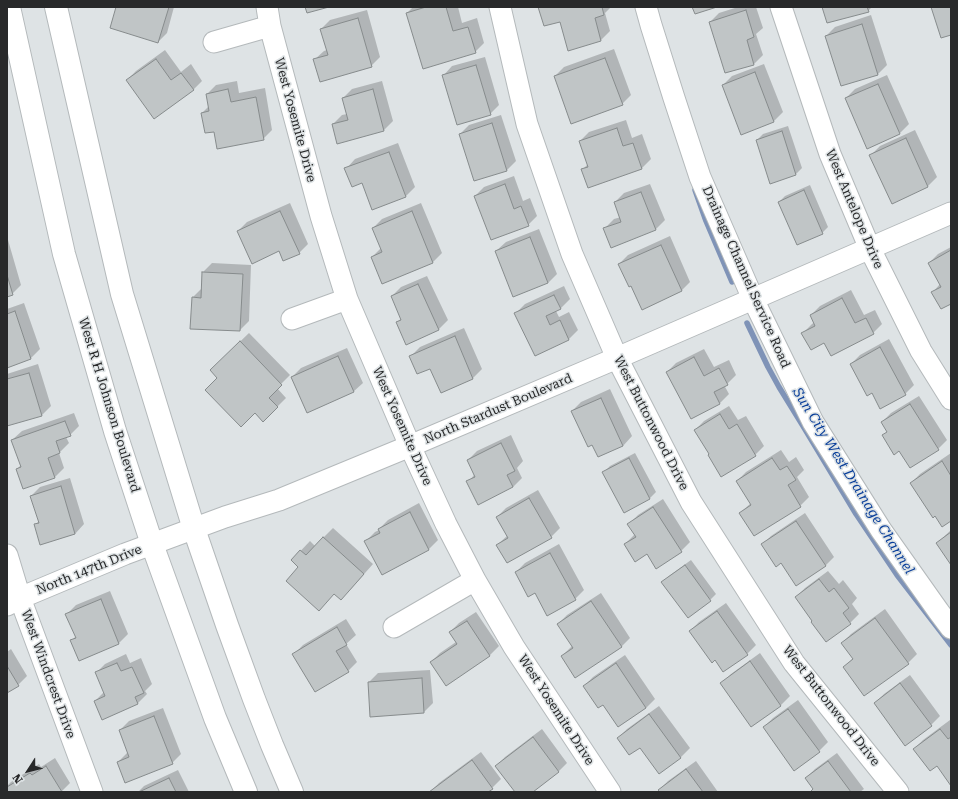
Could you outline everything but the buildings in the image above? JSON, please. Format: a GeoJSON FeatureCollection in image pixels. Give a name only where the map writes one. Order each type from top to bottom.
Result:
{"type":"FeatureCollection","features":[{"type":"Feature","properties":{"kind":"main road","name":"West R H Johnson Boulevard"},"geometry":{"type":"LineString","coordinates":[[9,7],[64,254],[115,430],[152,544],[215,718],[246,792]]}},
{"type":"Feature","properties":{"kind":"main road"},"geometry":{"type":"LineString","coordinates":[[56,7],[122,294],[194,529],[249,685],[292,792]]}},
{"type":"Feature","properties":{"kind":"street","name":"West Buttonwood Drive"},"geometry":{"type":"LineString","coordinates":[[500,7],[527,124],[572,254],[617,358],[691,502],[794,663],[898,792]]}},
{"type":"Feature","properties":{"kind":"street","name":"Drainage Channel Service Road"},"geometry":{"type":"LineString","coordinates":[[646,7],[700,176],[753,299],[813,422],[881,530],[951,628]]}},
{"type":"Feature","properties":{"kind":"street","name":"West Antelope Drive"},"geometry":{"type":"LineString","coordinates":[[781,7],[830,154],[870,249],[921,351],[951,399]]}},
{"type":"Feature","properties":{"kind":"street","name":"West Yosemite Drive"},"geometry":{"type":"LineString","coordinates":[[214,42],[268,16],[321,216],[347,299],[410,446],[446,524],[475,580],[514,647],[602,789]]}},
{"type":"Feature","properties":{"kind":"street"},"geometry":{"type":"LineString","coordinates":[[753,299],[951,213]]}},
{"type":"Feature","properties":{"kind":"street"},"geometry":{"type":"LineString","coordinates":[[292,319],[347,299]]}},
{"type":"Feature","properties":{"kind":"street","name":"North Stardust Boulevard"},"geometry":{"type":"LineString","coordinates":[[173,537],[225,517],[279,500],[410,446],[753,299]]}},
{"type":"Feature","properties":{"kind":"street","name":"North 147th Drive"},"geometry":{"type":"LineString","coordinates":[[14,602],[125,554],[173,537]]}},
{"type":"Feature","properties":{"kind":"street","name":"West Windcrest Drive"},"geometry":{"type":"LineString","coordinates":[[7,555],[14,602],[92,792]]}},
{"type":"Feature","properties":{"kind":"street"},"geometry":{"type":"LineString","coordinates":[[394,627],[475,580]]}},
{"type":"Feature","properties":{"kind":"waterway","name":"Sun City West Drainage Channel"},"geometry":{"type":"LineString","coordinates":[[695,190],[706,221],[732,282]]}},
{"type":"Feature","properties":{"kind":"waterway","name":"Sun City West Drainage Channel"},"geometry":{"type":"LineString","coordinates":[[747,323],[779,387],[856,514],[897,575],[951,645]]}}]}
